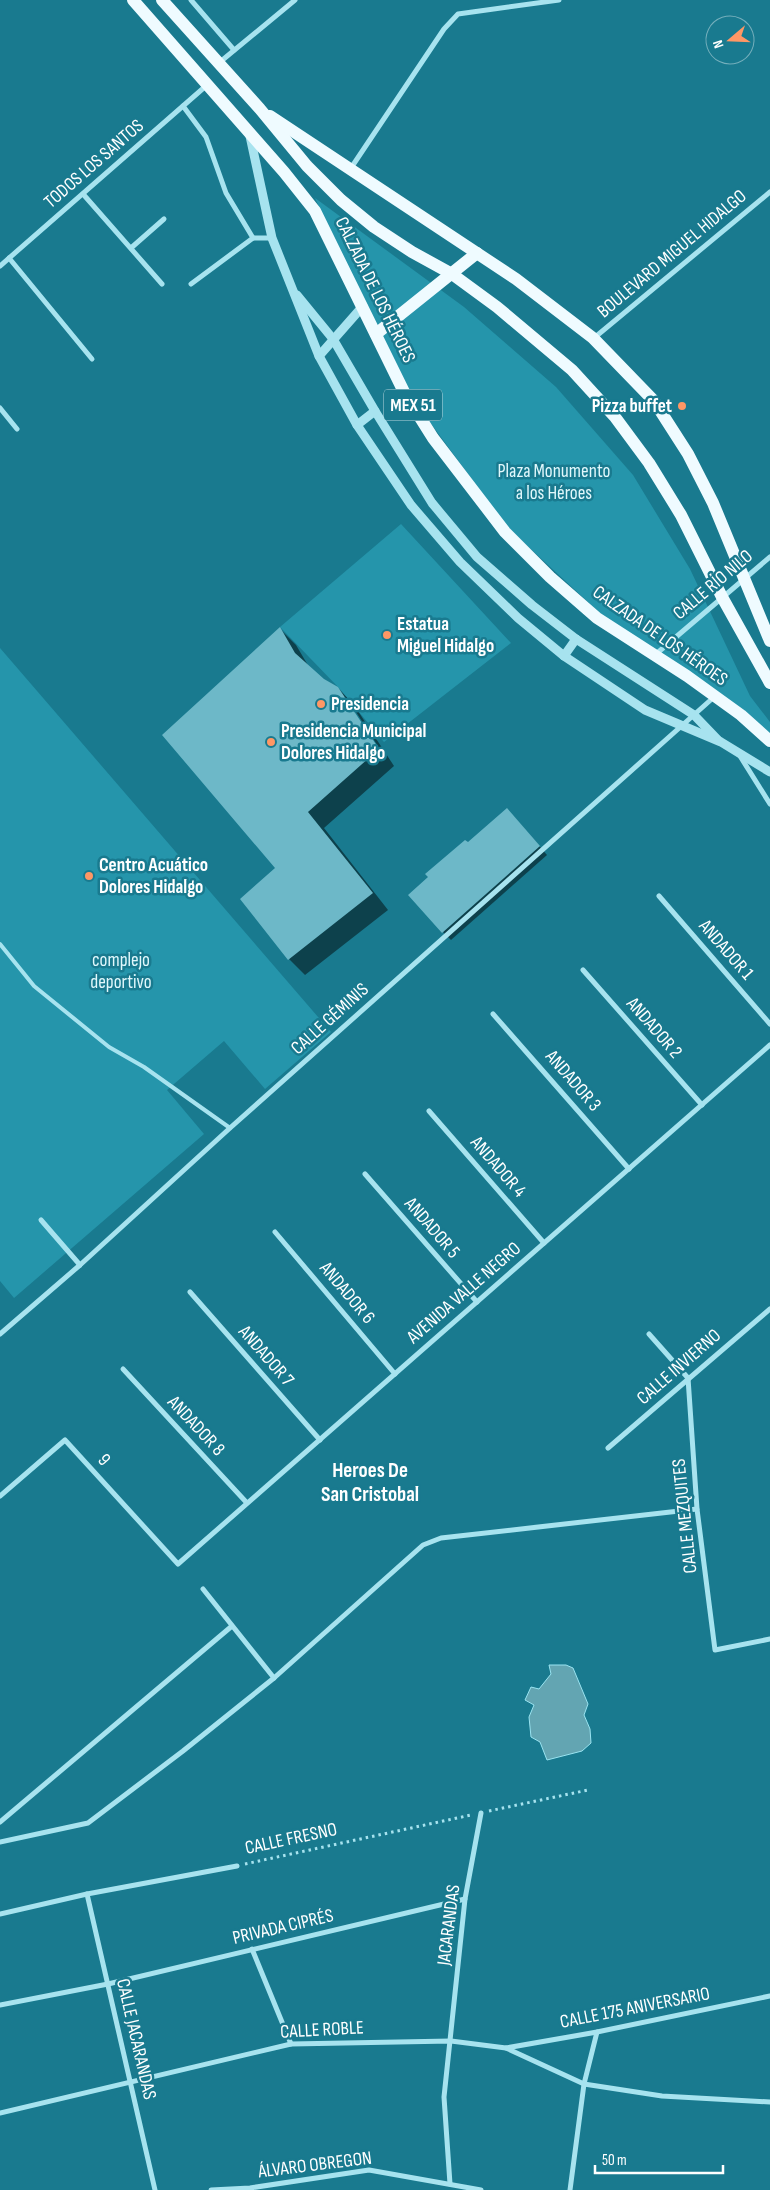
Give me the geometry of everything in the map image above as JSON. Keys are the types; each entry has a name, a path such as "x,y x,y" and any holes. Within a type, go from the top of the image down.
{"main road":[{"name":"CALZADA DE LOS HÉROES","path":"134,0 250,136 284,172 315,211 404,392 433,438 505,532 550,577 597,618 715,696 770,742"},
{"name":"CALZADA DE LOS HÉROES","path":"162,0 217,64 260,109 307,166 340,200 374,227 412,252 452,274 497,307 572,370 615,417 649,463 682,515 722,597 770,683"},
{"path":"208,85 220,80 230,83 249,98"},
{"path":"260,109 516,279 594,338 654,401 688,454 745,578 770,641"},
{"path":"376,334 477,253"}],"street":[{"path":"191,0 234,50"},
{"path":"217,64 295,0"},
{"path":"350,168 444,29 458,14 558,0"},
{"name":"TODOS LOS SANTOS","path":"0,266 208,85"},
{"path":"183,106 206,137 226,193 253,238"},
{"path":"250,136 272,238 290,288 320,356 357,425 411,505 460,562 518,618 564,656 645,710 720,742 770,772"},
{"name":"BOULEVARD MIGUEL HIDALGO","path":"594,338 770,192"},
{"path":"83,194 162,284"},
{"path":"131,248 164,219"},
{"path":"191,284 253,238 272,238"},
{"path":"9,258 92,359"},
{"path":"290,288 333,339 375,412 432,503 477,557 532,605 576,639 694,715 720,742"},
{"path":"320,356 363,306"},
{"path":"0,408 17,429"},
{"path":"357,425 375,412"},
{"name":"CALLE RÍO NILO","path":"653,656 770,557"},
{"path":"564,656 576,639"},
{"name":"CALLE GÉMINIS","path":"0,1334 80,1265 230,1128 715,696"},
{"path":"738,752 770,804"},
{"name":"ANDADOR 1","path":"660,896 770,1024"},
{"name":"ANDADOR 2","path":"584,970 702,1105"},
{"name":"ANDADOR 3","path":"493,1014 629,1169"},
{"name":"AVENIDA VALLE NEGRO","path":"178,1564 702,1105 769,1049"},
{"name":"ANDADOR 4","path":"429,1110 544,1243"},
{"name":"ANDADOR 5","path":"365,1174 477,1302"},
{"path":"41,1220 80,1265"},
{"name":"ANDADOR 6","path":"275,1232 395,1374"},
{"name":"ANDADOR 7","path":"190,1292 320,1440"},
{"name":"CALLE INVIERNO","path":"608,1448 770,1309"},
{"path":"649,1334 688,1378"},
{"name":"ANDADOR 8","path":"123,1369 247,1503"},
{"name":"CALLE MEZQUITES","path":"688,1378 698,1509 716,1650 770,1639"},
{"name":"9","path":"0,1496 65,1440 178,1564"},
{"path":"0,1842 88,1822 183,1751 274,1678 423,1545 442,1538 698,1509"},
{"path":"203,1589 274,1678"},
{"path":"0,1822 232,1626"},
{"name":"JACARANDAS","path":"450,2184 444,2097 465,1899 481,1813"},
{"name":"CALLE FRESNO","path":"0,1914 88,1894 237,1866"},
{"name":"CALLE JACARANDAS","path":"88,1894 155,2190"},
{"name":"PRIVADA CIPRÉS","path":"0,2005 108,1984 465,1899"},
{"path":"252,1950 291,2044"},
{"name":"CALLE 175 ANIVERSARIO","path":"506,2048 596,2032 770,1996"},
{"path":"570,2190 584,2084 596,2032"},
{"name":"CALLE ROBLE","path":"0,2112 291,2044 451,2041 506,2048 584,2084 662,2096 770,2102"},
{"name":"ÁLVARO OBREGON","path":"211,2190 252,2189 369,2170 481,2190"}],"lane":[{"path":"0,944 34,986 109,1048 144,1067 230,1128"}],"path":[{"name":"CALLE FRESNO","path":"237,1866 588,1790"}],"green space":[{"name":"Plaza Monumento a los Héroes","path":"315,198 464,307 556,387 633,475 690,569 750,696 770,722 770,738 602,615 507,527 407,391 358,292"},
{"path":"401,524 511,643 384,742 338,687 280,627"},
{"name":"complejo deportivo","path":"0,648 331,1032 265,1089 224,1041 167,1090 204,1134 14,1298 0,1281"}],"shaded area":[{"path":"549,1665 566,1665 573,1668 588,1704 584,1715 590,1729 591,1743 582,1751 547,1760 540,1742 531,1737 529,1717 534,1705 525,1700 531,1687 539,1689 551,1674"}],"building":[{"name":"Presidencia Municipal Dolores Hidalgo","path":"280,627 295,653 324,679 338,687 379,749 308,812 373,893 288,960 240,899 275,868 162,735"},
{"path":"507,808 540,846 442,933 408,895 428,877 425,874 465,840 468,842"}],"place":[{"name":"Pizza buffet","path":"682,406"},
{"name":"Estatua Miguel Hidalgo","path":"387,635"},
{"name":"Presidencia","path":"321,704"},
{"name":"Presidencia Municipal Dolores Hidalgo","path":"271,742"},
{"name":"Centro Acuático Dolores Hidalgo","path":"89,876"}],"district":[{"name":"Heroes De San Cristobal","path":"370,1482"}]}
